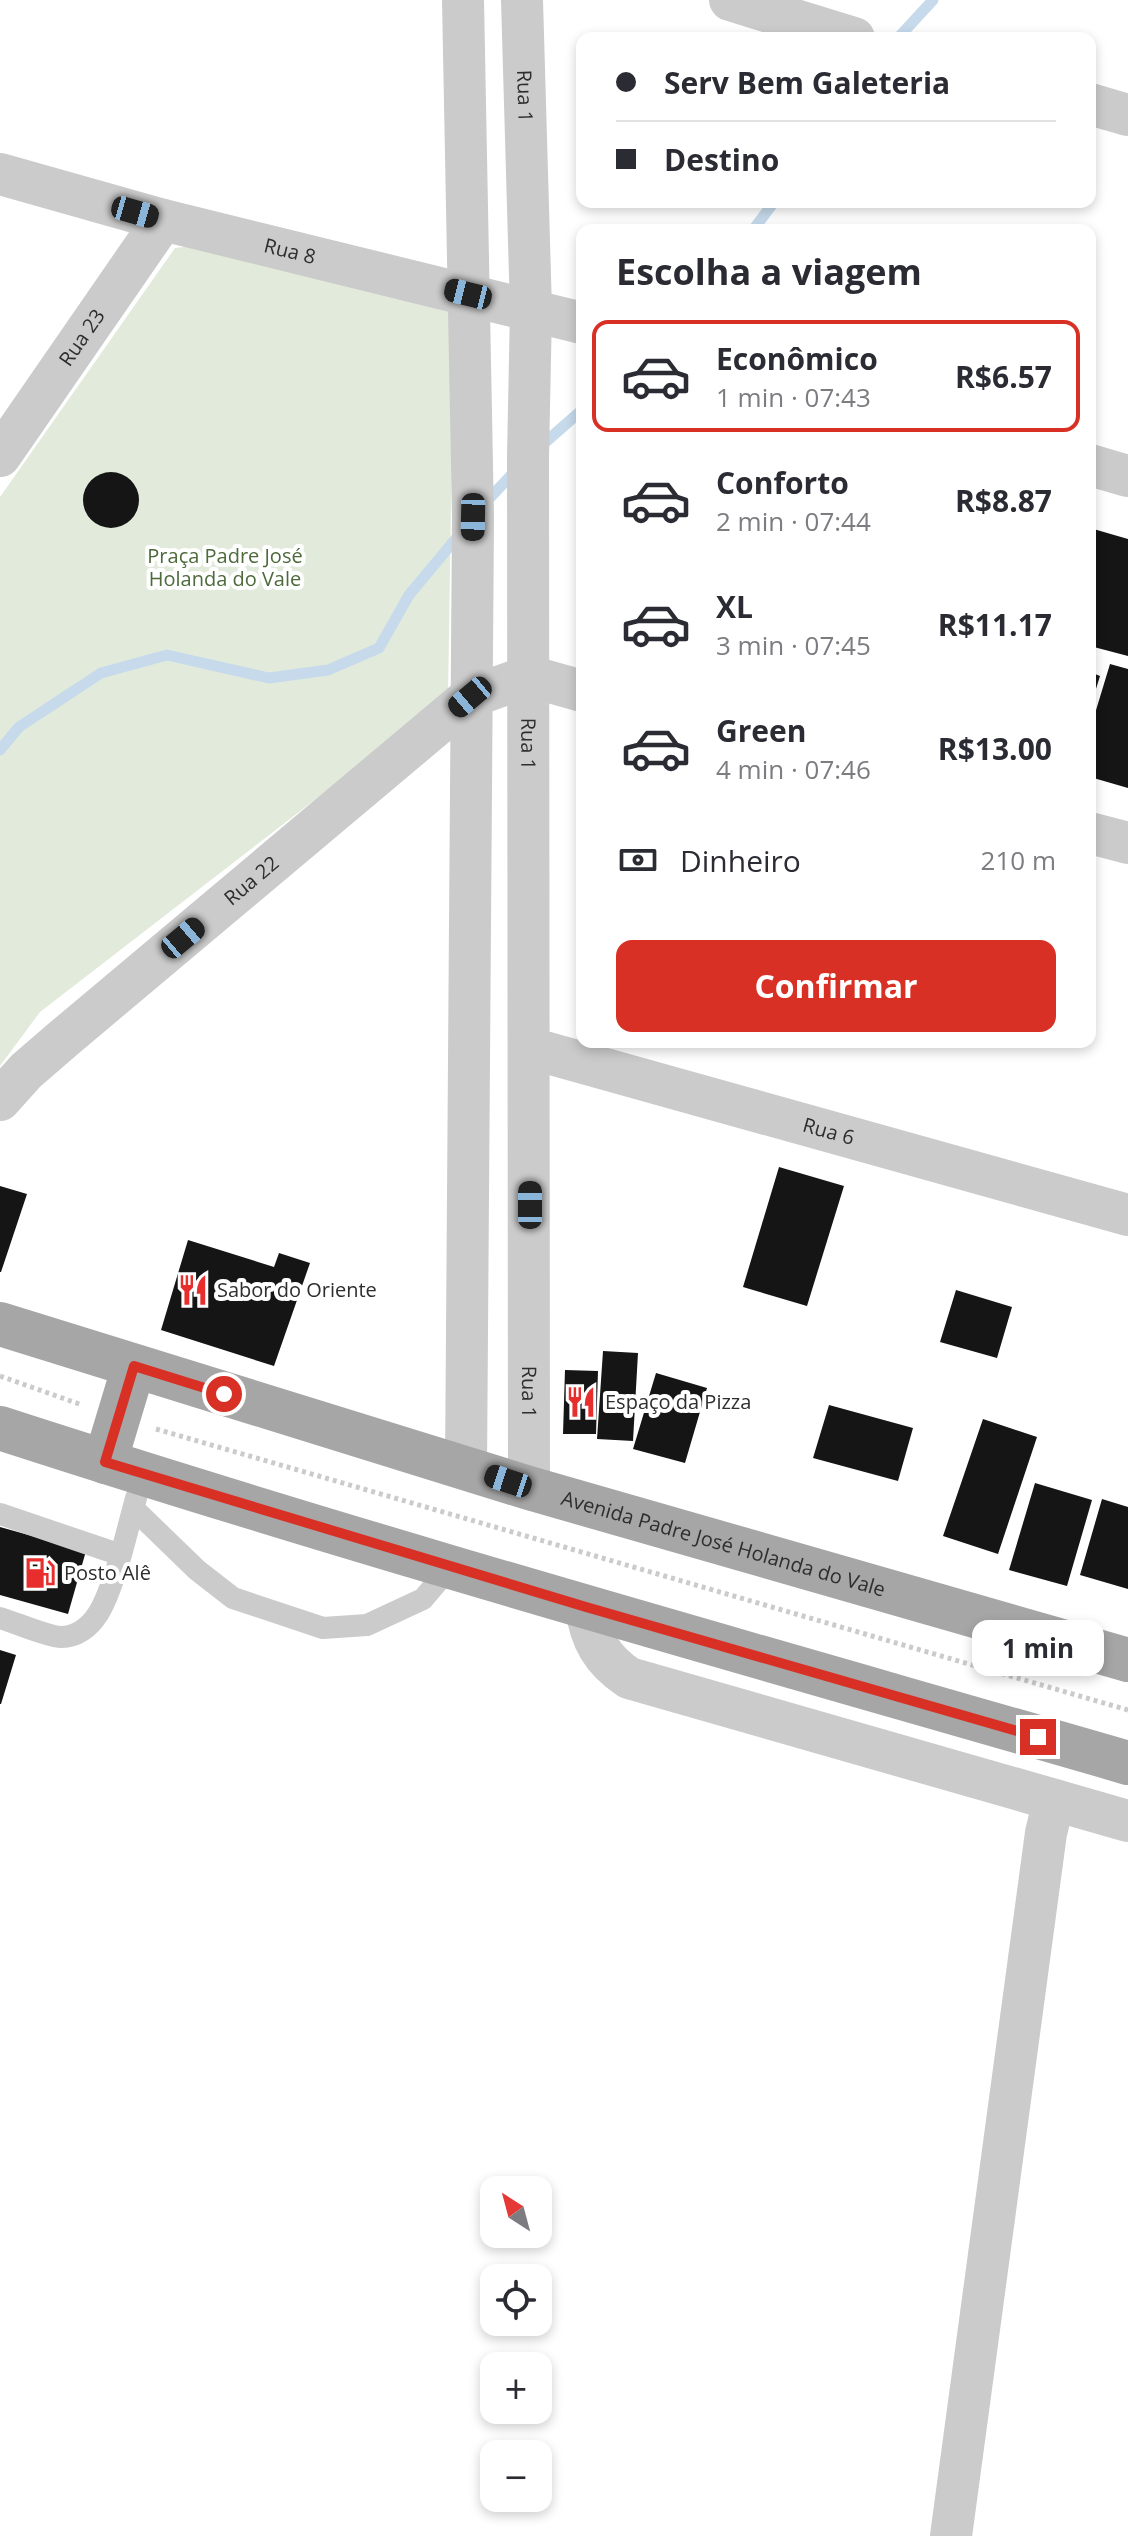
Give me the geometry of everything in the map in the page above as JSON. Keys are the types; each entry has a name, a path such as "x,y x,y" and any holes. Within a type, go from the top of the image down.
{"main road":[{"name":"Avenida Padre José Holanda do Vale","path":"0,1324 529,1488 1128,1660"},
{"path":"126,1481 118,1418 134,1366"},
{"path":"0,1428 126,1481 451,1566 1128,1763"}],"street":[{"path":"463,0 473,517 466,1468"},
{"name":"Rua 1","path":"522,0 531,310 528,456 529,1488"},
{"path":"730,0 834,32"},
{"path":"1096,106 1128,115"},
{"name":"Rua 8","path":"0,174 163,220 576,321"},
{"name":"Rua 23","path":"0,456 163,220"},
{"path":"1096,467 1128,476"},
{"path":"470,697 529,676 576,689"},
{"name":"Rua 22","path":"0,1100 26,1071 63,1039 470,697"},
{"path":"1096,835 1128,843"},
{"name":"Rua 6","path":"530,1048 1128,1215"},
{"path":"586,1607 588,1625 603,1656 629,1678 1128,1821"},
{"path":"951,2536 1044,1849 1054,1800"}],"lane":[{"path":"0,1618 60,1637 81,1631 101,1611 121,1555 126,1481"},
{"path":"126,1481 197,1570 233,1598 323,1628 367,1625 423,1599 451,1566"},
{"path":"0,1514 121,1555"}],"path":[{"path":"0,1376 118,1418 1128,1710"}],"green space":[{"name":"Praça Padre José Holanda do Vale","path":"203,245 454,313 448,697 40,1012 0,1066 0,497 175,248"}],"building":[{"path":"111,472 130,481 139,500 130,519 111,528 92,519 83,500 92,481"},
{"path":"1096,530 1128,539 1128,656 1096,648"},
{"path":"1110,664 1128,669 1128,788 1096,779 1096,710"},
{"path":"779,1167 844,1186 807,1306 743,1287"},
{"path":"0,1186 27,1194 1,1272 0,1272"},
{"path":"188,1240 274,1267 279,1253 310,1263 274,1366 161,1330"},
{"path":"956,1290 1012,1307 997,1358 940,1342"},
{"path":"603,1351 638,1353 633,1441 597,1439"},
{"name":"Espaço da Pizza","path":"565,1370 598,1371 596,1434 563,1434"},
{"path":"656,1373 707,1388 685,1463 633,1449"},
{"path":"829,1405 913,1428 898,1481 813,1458"},
{"path":"983,1419 1037,1437 998,1554 943,1536"},
{"path":"1035,1483 1092,1500 1067,1586 1009,1570"},
{"path":"1102,1499 1128,1507 1128,1589 1080,1575"},
{"name":"Posto Alê","path":"0,1527 86,1551 68,1614 0,1595"},
{"path":"0,1650 16,1655 1,1704 0,1704"}],"waterway":[{"path":"904,32 933,0"},
{"path":"758,224 770,208"},
{"path":"541,446 576,415"},
{"path":"485,503 517,469"},
{"path":"0,750 19,727 101,673 167,655 269,678 328,670 379,648 409,595 459,535"}],"place":[{"name":"Sabor do Oriente","path":"193,1290"},
{"name":"Espaço da Pizza","path":"581,1402"},
{"name":"Posto Alê","path":"40,1573"}],"route":[{"path":"224,1394 134,1366 105,1462 586,1607 1038,1737"}]}
